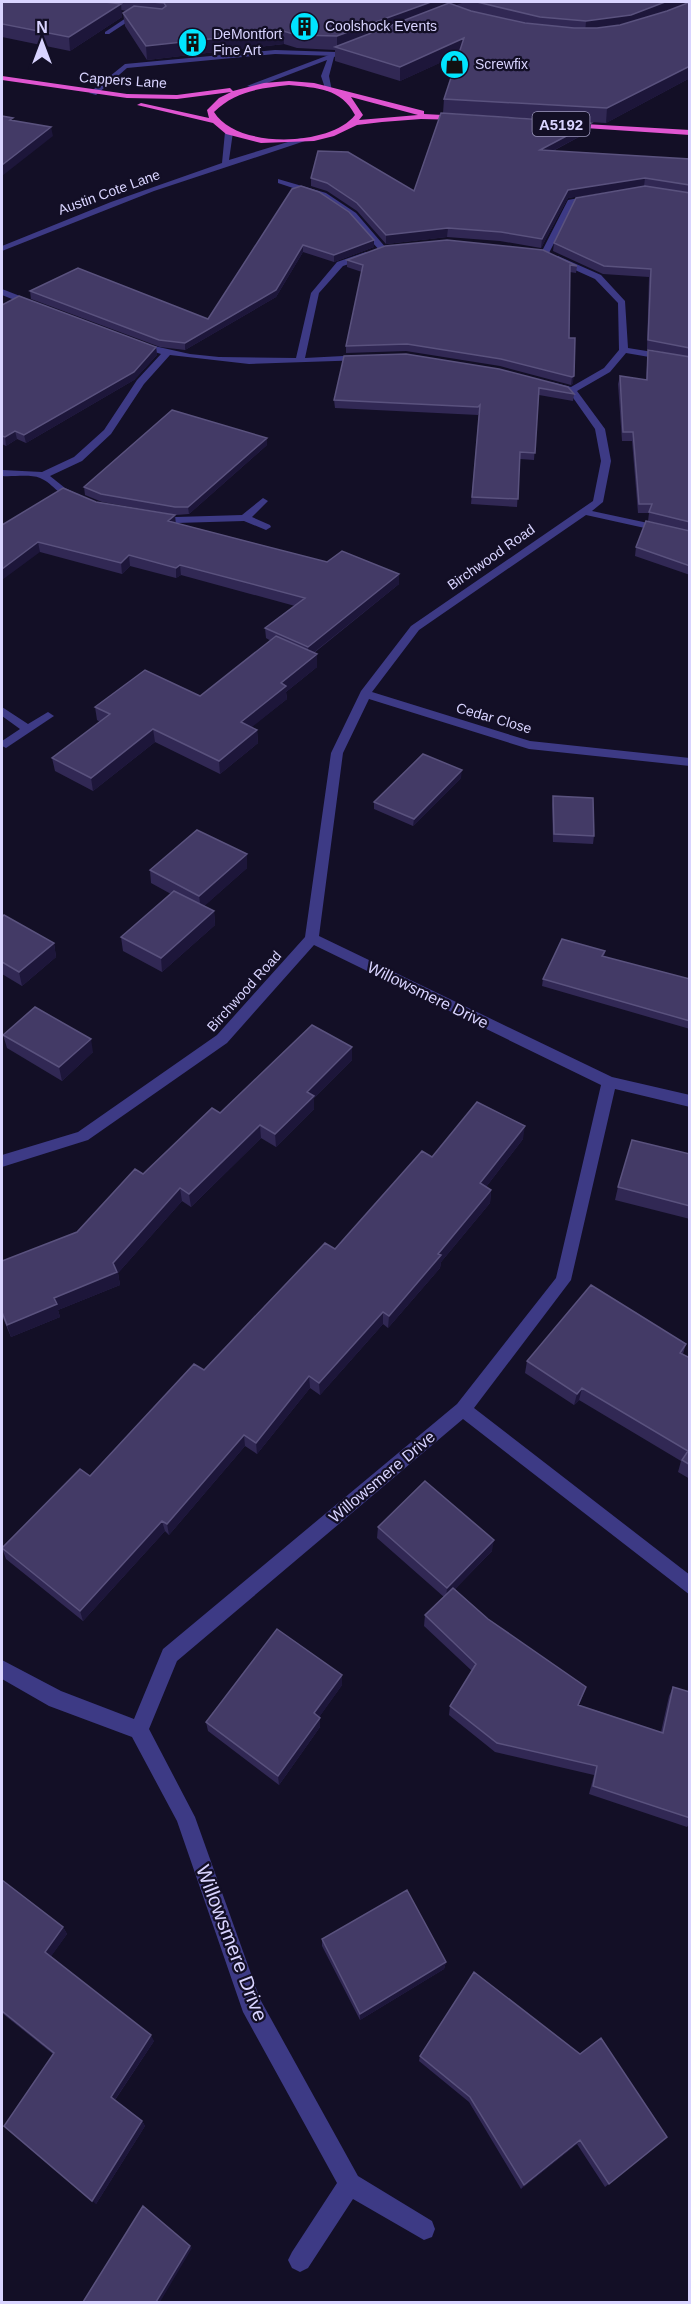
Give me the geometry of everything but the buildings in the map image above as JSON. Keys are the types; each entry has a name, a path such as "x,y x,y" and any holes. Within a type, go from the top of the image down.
{"highway":[{"name":"Cappers Lane","path":"2,78 93,93 177,97 291,83 332,90"},
{"name":"Cappers Lane","path":"2,78 86,97 157,107 213,121"},
{"path":"248,87 226,94 215,103 210,112 213,121 229,132 264,140 304,140 330,135 352,123 359,115 357,106 349,97 332,90"},
{"path":"332,90 434,116"},
{"path":"352,123 434,116 468,118"},
{"name":"A5192","path":"561,124 690,133"}],"street":[{"path":"124,13 153,18"},
{"path":"107,33 134,15"},
{"path":"248,87 356,47"},
{"path":"93,93 125,66 275,52 334,55"},
{"path":"332,90 325,76 334,55"},
{"path":"225,162 229,132"},
{"name":"Austin Cote Lane","path":"2,249 66,222 225,162 304,140"},
{"path":"281,181 323,195 353,215 383,249"},
{"path":"545,252 572,202 600,196"},
{"path":"300,360 315,293 340,264 383,249 394,248"},
{"path":"533,251 545,252 598,277 622,303 624,350 607,370 572,390 541,382"},
{"path":"2,292 46,309"},
{"path":"123,338 167,353 204,358 300,360 371,357"},
{"path":"624,350 690,361"},
{"path":"2,473 43,475 78,459 108,432 140,382 167,353"},
{"name":"Birchwood Road","path":"2,1161 83,1136 222,1039 312,938 337,753 365,694 415,628 598,502 606,461 600,429 572,390"},
{"path":"43,475 61,490 88,503"},
{"path":"245,518 263,501"},
{"path":"585,512 690,535"},
{"path":"142,515 176,520 245,518 266,527"},
{"name":"Cedar Close","path":"365,694 529,745 690,762"},
{"path":"2,711 28,729"},
{"path":"6,744 48,716"},
{"name":"Willowsmere Drive","path":"312,938 609,1083 690,1101"},
{"name":"Willowsmere Drive","path":"424,2229 350,2184 251,2004 184,1817 139,1730 170,1655 463,1409 563,1280 609,1083"},
{"path":"463,1409 690,1587"},
{"path":"2,1669 56,1699 139,1730"},
{"path":"300,2260 350,2184"}],"place":[{"name":"Coolshock Events","path":"304,26"},
{"name":"DeMontfort Fine Art","path":"192,42"},
{"name":"Screwfix","path":"454,64"}]}
